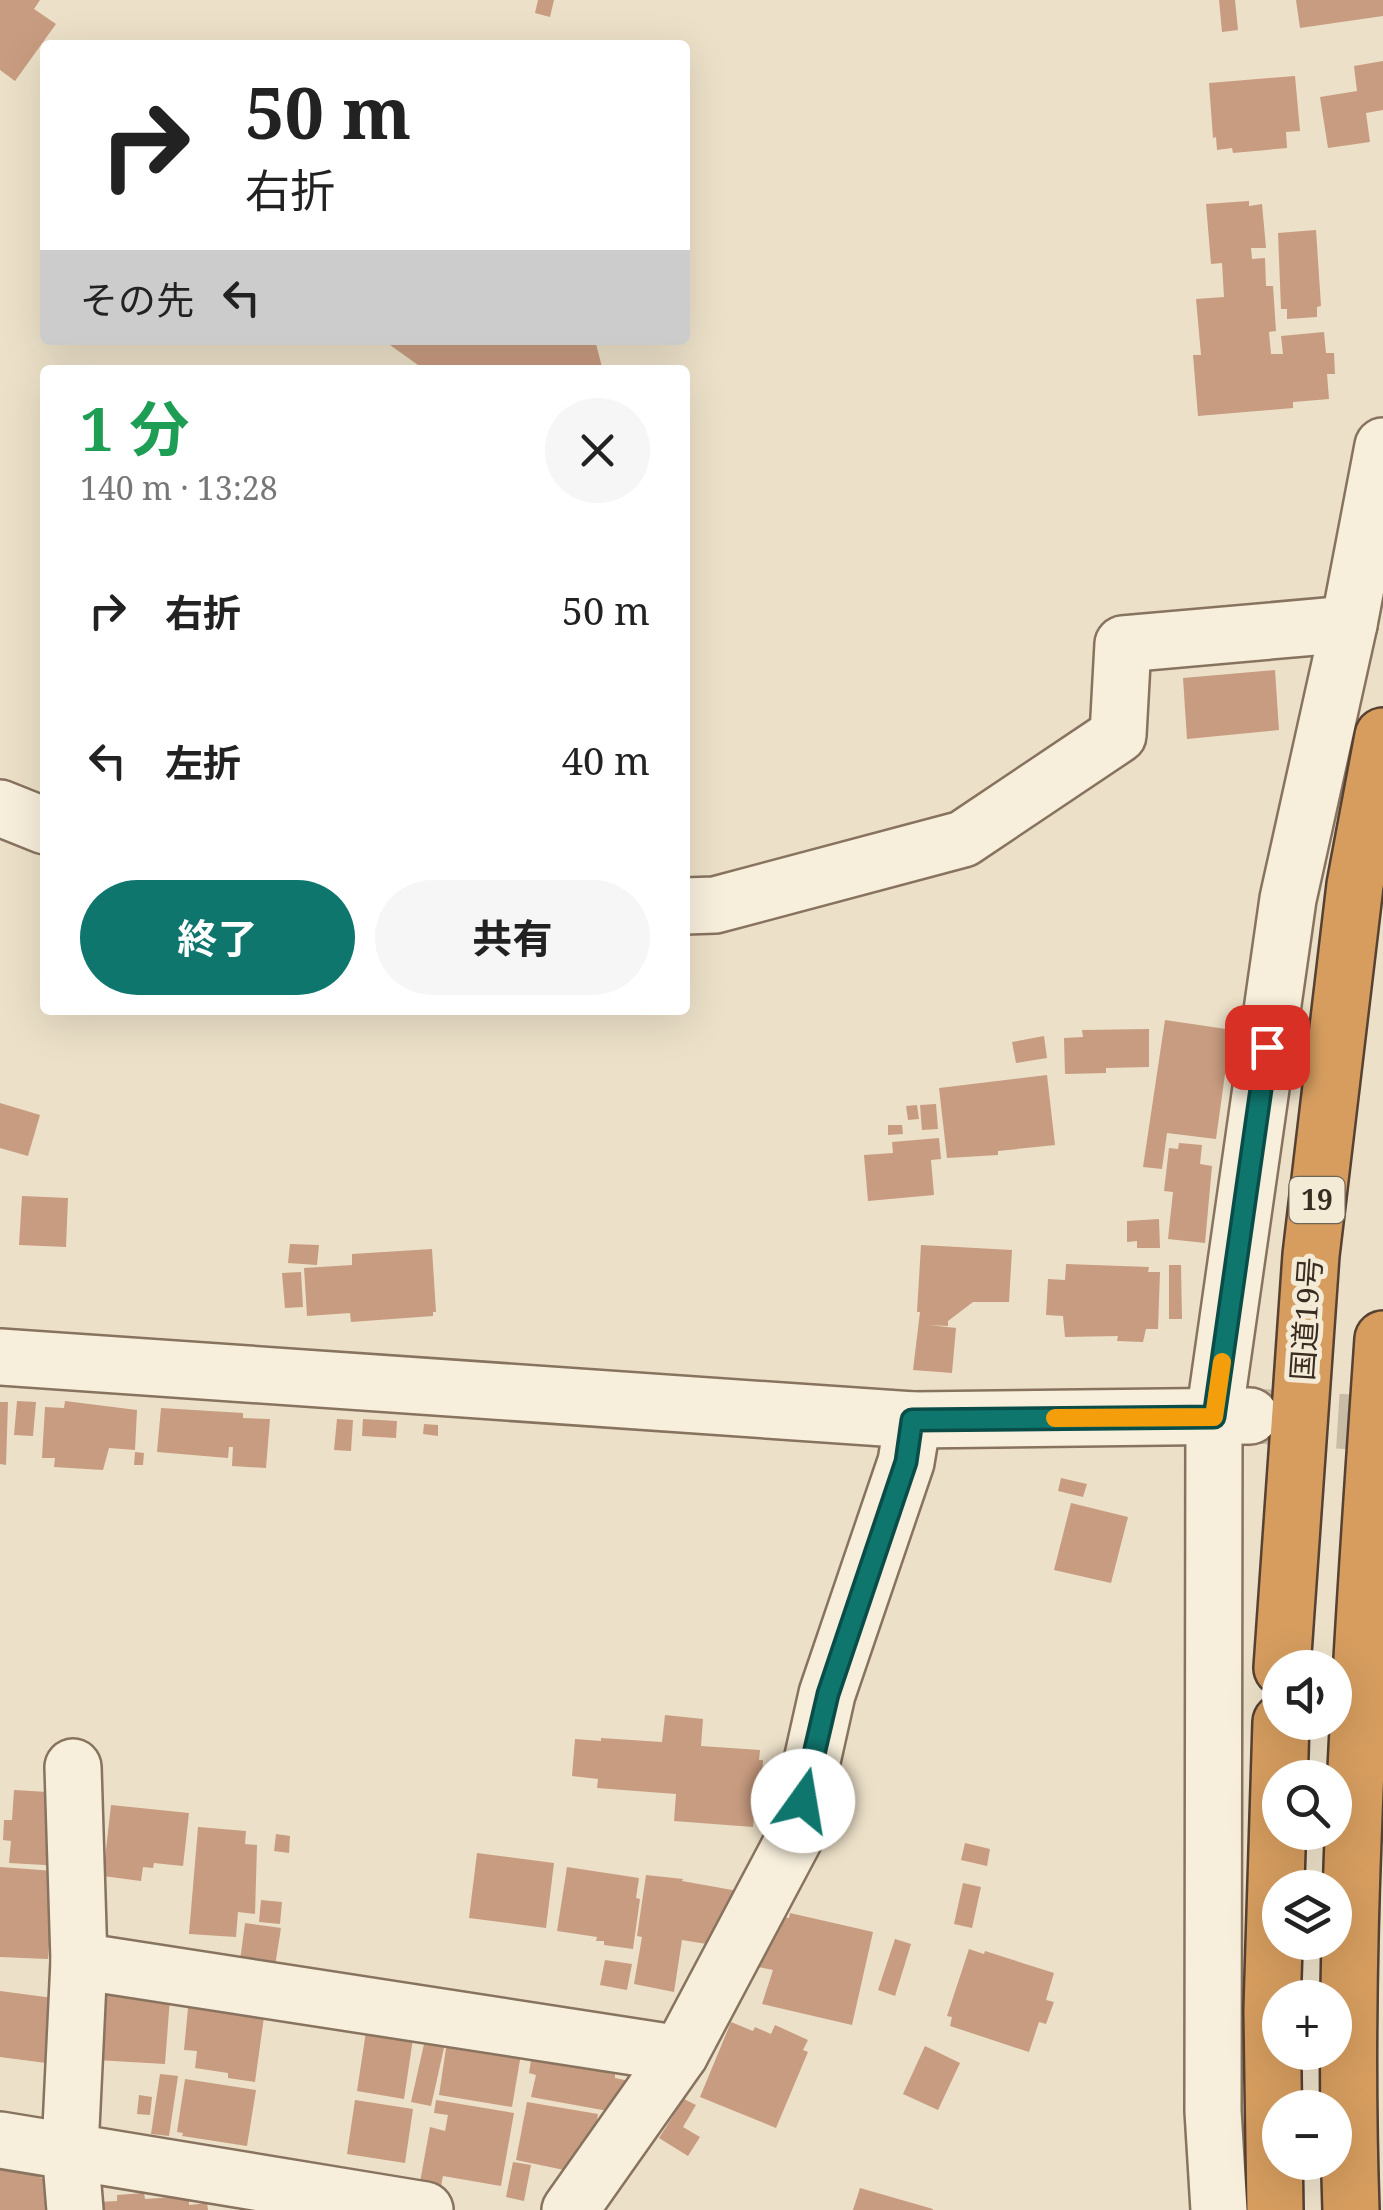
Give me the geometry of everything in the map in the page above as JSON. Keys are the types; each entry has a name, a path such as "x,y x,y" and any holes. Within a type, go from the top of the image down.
{"highway":[{"name":"国道19号","path":"1283,1650 1311,1254 1355,885 1383,736"},
{"path":"1354,2210 1346,2068 1356,1734 1383,1339"},
{"path":"1275,2210 1272,2010 1280,1740"},
{"path":"1354,2210 1383,2180"}],"street":[{"path":"1219,2210 1213,2111 1233,1416 1288,899 1349,624 1383,446"},
{"path":"690,906 715,905 962,839 1118,735 1123,644 1349,624"},
{"path":"0,808 40,824"},
{"path":"0,1357 912,1420 1233,1416"},
{"path":"570,2210 680,2054 795,1837 828,1694 906,1462 912,1420"},
{"path":"73,1767 79,1961 70,2150 75,2210"},
{"path":"79,1961 680,2054"},
{"path":"0,2140 335,2202 425,2210"}],"building":[{"path":"0,0 40,0 34,9 56,24 44,40 40,40 40,46 15,81 0,70"},
{"path":"538,0 554,0 550,17 535,13"},
{"path":"1219,0 1235,0 1238,30 1222,32"},
{"path":"1296,0 1383,0 1383,16 1300,28"},
{"path":"1383,61 1383,110 1366,113 1370,142 1328,148 1320,97 1357,91 1354,66"},
{"path":"1295,76 1300,131 1286,132 1287,148 1233,153 1232,148 1217,150 1209,83"},
{"path":"1249,201 1249,206 1262,204 1266,248 1251,248 1252,259 1265,258 1266,286 1273,286 1276,331 1269,332 1271,354 1283,354 1281,336 1324,332 1326,353 1334,353 1335,374 1327,374 1329,399 1293,402 1293,408 1198,416 1193,355 1201,355 1196,299 1224,297 1222,263 1211,264 1206,204"},
{"path":"1316,230 1321,306 1317,307 1317,317 1287,319 1287,309 1281,309 1278,233"},
{"path":"390,345 596,345 601,365 418,365"},
{"path":"1275,670 1279,730 1187,739 1183,678"},
{"path":"1165,1020 1226,1029 1230,1038 1216,1139 1167,1133 1162,1169 1143,1167"},
{"path":"1149,1029 1149,1067 1065,1074 1064,1038 1083,1037 1082,1030"},
{"path":"1044,1036 1047,1058 1016,1063 1012,1042"},
{"path":"1047,1075 1055,1145 998,1151 998,1155 947,1158 939,1088"},
{"path":"0,1103 40,1115 28,1156 0,1148"},
{"path":"936,1104 938,1129 922,1130 920,1105"},
{"path":"917,1105 919,1119 908,1120 906,1106"},
{"path":"888,1125 902,1125 903,1134 888,1135"},
{"path":"939,1138 941,1159 931,1160 934,1195 868,1201 864,1155 893,1153 892,1142"},
{"path":"1179,1143 1202,1145 1200,1164 1212,1166 1205,1243 1168,1239 1173,1192 1164,1191 1169,1148 1178,1149"},
{"path":"22,1196 68,1198 66,1247 19,1245"},
{"path":"1159,1219 1160,1248 1137,1248 1137,1241 1127,1242 1127,1221"},
{"path":"290,1244 319,1245 317,1265 288,1263"},
{"path":"921,1245 1012,1250 1009,1302 973,1302 948,1321 948,1326 929,1325 956,1328 952,1373 913,1370 920,1312"},
{"path":"432,1249 436,1312 433,1316 351,1322 350,1313 307,1316 304,1268 352,1265 352,1254"},
{"path":"1066,1264 1149,1267 1148,1272 1160,1272 1158,1329 1146,1329 1143,1342 1117,1341 1118,1336 1065,1337 1063,1316 1046,1315 1048,1279 1065,1280"},
{"path":"1169,1265 1181,1265 1182,1319 1169,1319"},
{"path":"301,1272 303,1307 285,1308 282,1273"},
{"path":"17,1401 36,1402 33,1436 14,1435"},
{"path":"65,1401 137,1410 135,1450 109,1448 103,1470 54,1467 55,1458 42,1458 45,1407 64,1408"},
{"path":"0,1402 8,1402 6,1465 0,1464"},
{"path":"161,1408 243,1413 243,1418 270,1419 266,1468 232,1466 233,1447 229,1447 228,1458 157,1452"},
{"path":"337,1419 353,1420 351,1451 334,1450"},
{"path":"363,1419 397,1421 396,1438 362,1436"},
{"path":"424,1424 438,1425 438,1436 423,1434"},
{"path":"135,1452 144,1453 143,1465 134,1465"},
{"path":"1061,1478 1087,1484 1083,1497 1058,1491"},
{"path":"1071,1503 1128,1517 1111,1583 1054,1570"},
{"path":"665,1715 703,1719 701,1746 760,1750 761,1796 756,1796 753,1827 674,1821 676,1794 597,1788 598,1779 572,1776 575,1739 662,1742"},
{"path":"14,1790 65,1793 62,1866 9,1863 11,1841 3,1840 4,1820 12,1820"},
{"path":"111,1805 189,1813 183,1866 154,1863 153,1868 143,1867 141,1881 103,1876"},
{"path":"198,1827 246,1831 245,1844 257,1845 255,1914 238,1912 236,1937 189,1934"},
{"path":"276,1834 290,1836 289,1853 274,1851"},
{"path":"965,1843 990,1849 987,1866 961,1860"},
{"path":"477,1853 554,1863 546,1928 469,1918"},
{"path":"0,1867 54,1871 48,1959 0,1957"},
{"path":"567,1867 639,1878 633,1949 604,1945 604,1941 596,1941 597,1937 557,1931"},
{"path":"646,1875 738,1891 735,1909 725,1908 719,1946 682,1940 674,1992 634,1984"},
{"path":"963,1883 981,1887 972,1928 954,1924"},
{"path":"261,1900 282,1902 280,1924 259,1922"},
{"path":"790,1913 873,1932 852,2025 762,2004 773,1970 758,1967 781,1917 789,1918"},
{"path":"245,1923 281,1928 275,1966 240,1961"},
{"path":"895,1939 911,1944 895,1996 878,1990"},
{"path":"969,1949 1054,1973 1046,2000 1054,2002 1046,2024 1039,2022 1029,2052 950,2026 952,2017 947,2016"},
{"path":"605,1960 632,1964 627,1990 600,1985"},
{"path":"0,1991 53,1998 46,2063 0,2057"},
{"path":"101,1994 170,1998 165,2064 96,2060"},
{"path":"189,1998 209,2001 207,2009 264,2017 255,2082 195,2068 197,2051 184,2050"},
{"path":"731,2022 771,2034 775,2025 808,2040 803,2050 808,2052 776,2128 700,2097"},
{"path":"367,2025 414,2032 404,2099 357,2091"},
{"path":"426,2035 446,2039 431,2106 411,2102"},
{"path":"448,2035 522,2048 512,2107 439,2095"},
{"path":"925,2046 960,2063 938,2110 903,2094"},
{"path":"532,2054 610,2069 615,2078 634,2082 608,2111 531,2097 536,2075 529,2073"},
{"path":"160,2074 178,2076 169,2136 151,2134"},
{"path":"185,2079 256,2090 247,2146 177,2132"},
{"path":"139,2095 152,2097 150,2115 137,2114"},
{"path":"684,2099 696,2105 683,2127 700,2137 688,2156 659,2138"},
{"path":"355,2100 413,2109 405,2163 347,2154"},
{"path":"436,2100 514,2113 501,2186 443,2176 441,2186 420,2182 430,2127 445,2131 448,2115 434,2113"},
{"path":"527,2102 598,2114 591,2153 574,2172 516,2160"},
{"path":"0,2161 39,2169 38,2176 46,2181 49,2210 0,2210"},
{"path":"513,2162 531,2165 524,2201 506,2197"},
{"path":"860,2188 933,2209 933,2210 853,2210"},
{"path":"144,2193 145,2199 189,2196 189,2205 207,2203 208,2210 99,2210 98,2202 117,2201 117,2195"}],"tunnel":[{"path":"1255,1416 1383,1424"}],"slow traffic":[{"path":"1055,1418 1214,1417 1222,1362"}],"route":[{"path":"803,1801 828,1694 906,1462 912,1420 1214,1417 1267,1047"}]}
